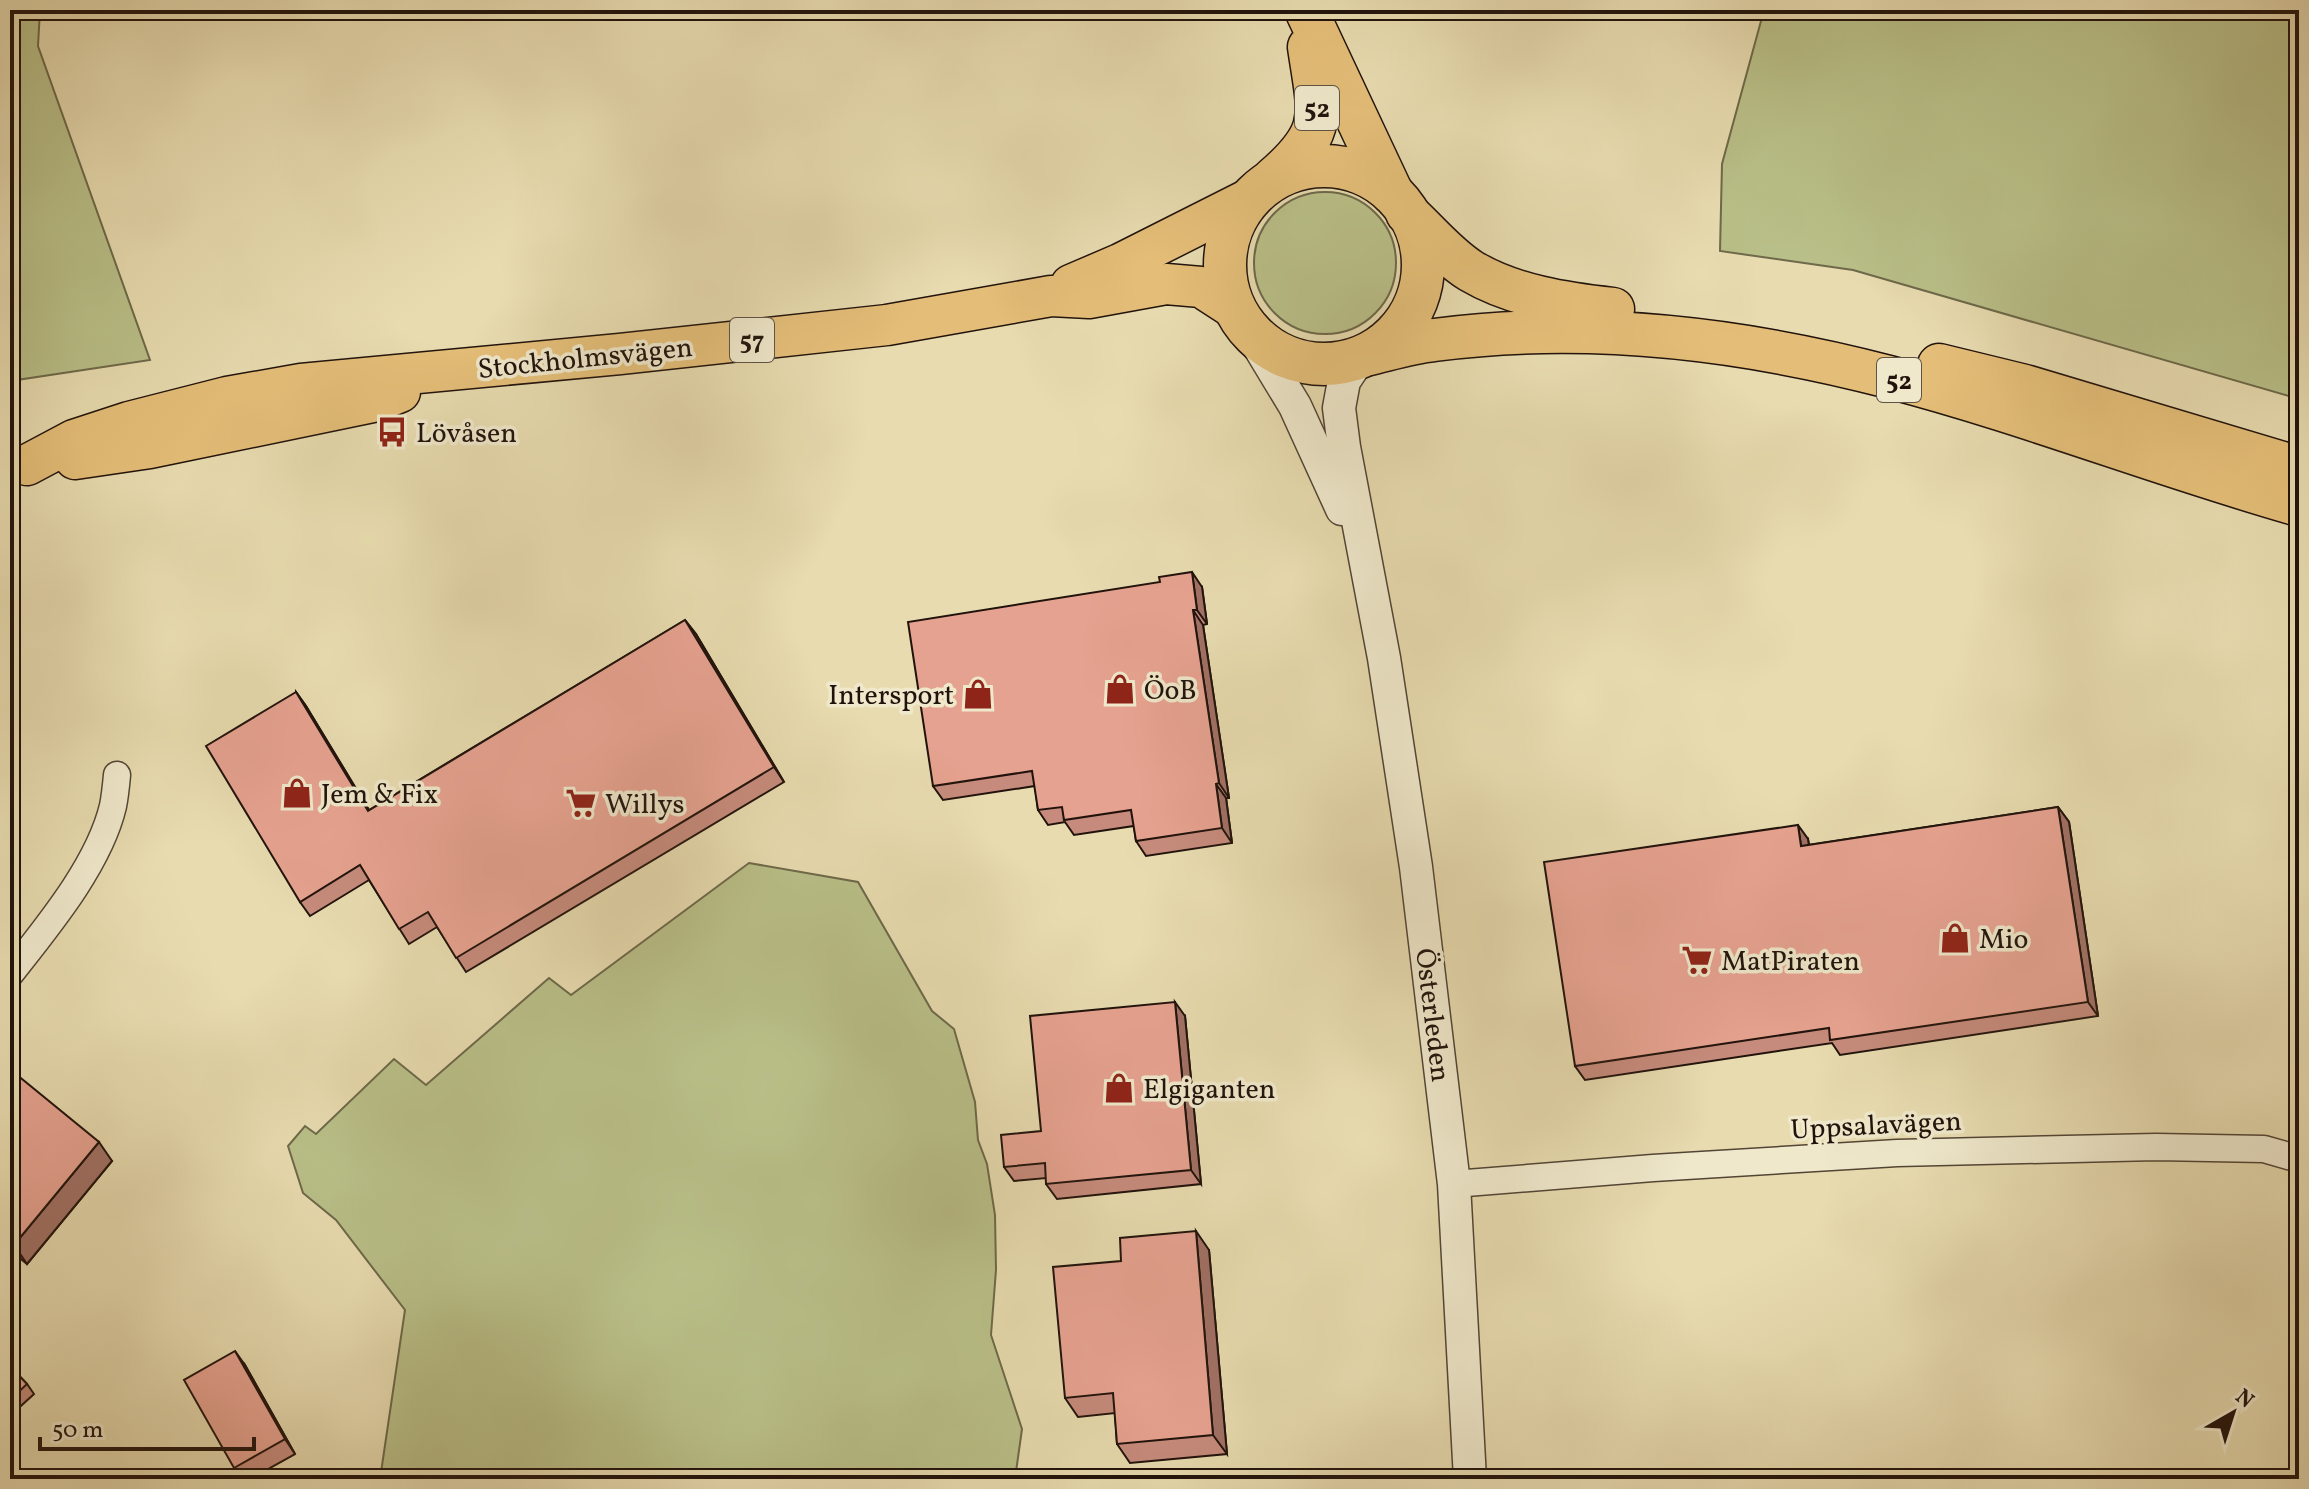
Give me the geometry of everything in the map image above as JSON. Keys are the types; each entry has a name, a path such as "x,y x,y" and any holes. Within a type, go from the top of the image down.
{"highway":[{"name":"52","path":"1305,10 1316,98 1315,126 1299,157 1258,192 1239,214 1226,256 1228,290 1241,317 1259,340 1294,360 1333,364 1430,340 1511,332 1586,331 1683,337 1787,353 1905,382 2299,505"},
{"name":"52","path":"1305,10 1400,203 1419,234 1423,254 1415,305 1396,333 1364,356"},
{"name":"52","path":"1258,192 1283,175 1302,168 1322,166 1360,173 1400,203 1451,256 1472,271 1534,295 1570,304 1771,331 1942,365 2038,390 2299,468"}],"main road":[{"name":"Stockholmsvägen","path":"1051,296 1202,224 1258,192"},
{"name":"Stockholmsvägen","path":"18,468 150,448 378,401 451,371 887,325 1051,296 1089,298 1166,284 1184,284 1201,287 1241,317"}],"street":[{"name":"Österleden","path":"1241,317 1295,406 1363,556"},
{"name":"Österleden","path":"1364,356 1344,381 1339,408 1363,556 1377,614 1416,867 1454,1184 1470,1479"},
{"path":"10,974 88,865 113,807 117,775"},
{"name":"Uppsalavägen","path":"1454,1184 1897,1153 2156,1147 2264,1149 2299,1159"}],"green space":[{"path":"10,10 40,10 38,46 150,360 10,381"},
{"path":"1764,10 2299,10 2299,399 1853,270 1720,251 1722,164"},
{"path":"1325,192 1352,198 1375,213 1390,236 1396,263 1390,290 1375,313 1352,328 1325,334 1298,328 1275,313 1260,290 1254,263 1260,236 1275,213 1298,198"},
{"path":"749,863 858,882 932,1011 954,1029 975,1102 978,1140 987,1164 995,1215 996,1270 991,1335 1022,1429 1015,1479 380,1479 405,1310 336,1220 303,1193 288,1146 305,1126 316,1134 394,1059 426,1085 549,978 571,995"}],"building":[{"name":"ÖoB","path":"1192,572 1197,610 1193,610 1219,783 1216,784 1222,828 1136,841 1131,810 1064,820 1062,807 1038,810 1032,771 933,786 908,622 1160,582 1159,577"},
{"name":"Willys","path":"685,620 774,767 456,958 428,912 399,929 360,865 300,902 206,746 296,692 368,811"},
{"path":"2058,807 2088,1002 1830,1040 1829,1028 1575,1066 1544,862 1798,825 1801,846"},
{"name":"Elgiganten","path":"1175,1002 1191,1170 1046,1184 1045,1163 1004,1167 1001,1135 1041,1131 1030,1016"},
{"path":"11,1070 99,1142 14,1245 10,1242"},
{"path":"1196,1231 1213,1435 1117,1444 1113,1393 1065,1398 1053,1267 1121,1261 1120,1238"},
{"path":"235,1351 285,1439 234,1468 184,1380"},
{"path":"10,1366 27,1384 10,1400"}],"place":[{"name":"Lövåsen","path":"392,432"},
{"name":"ÖoB","path":"1120,689"},
{"name":"Intersport","path":"978,694"},
{"name":"Jem & Fix","path":"297,793"},
{"name":"Willys","path":"581,803"},
{"name":"Mio","path":"1955,938"},
{"name":"MatPiraten","path":"1697,960"},
{"name":"Elgiganten","path":"1119,1088"}]}
